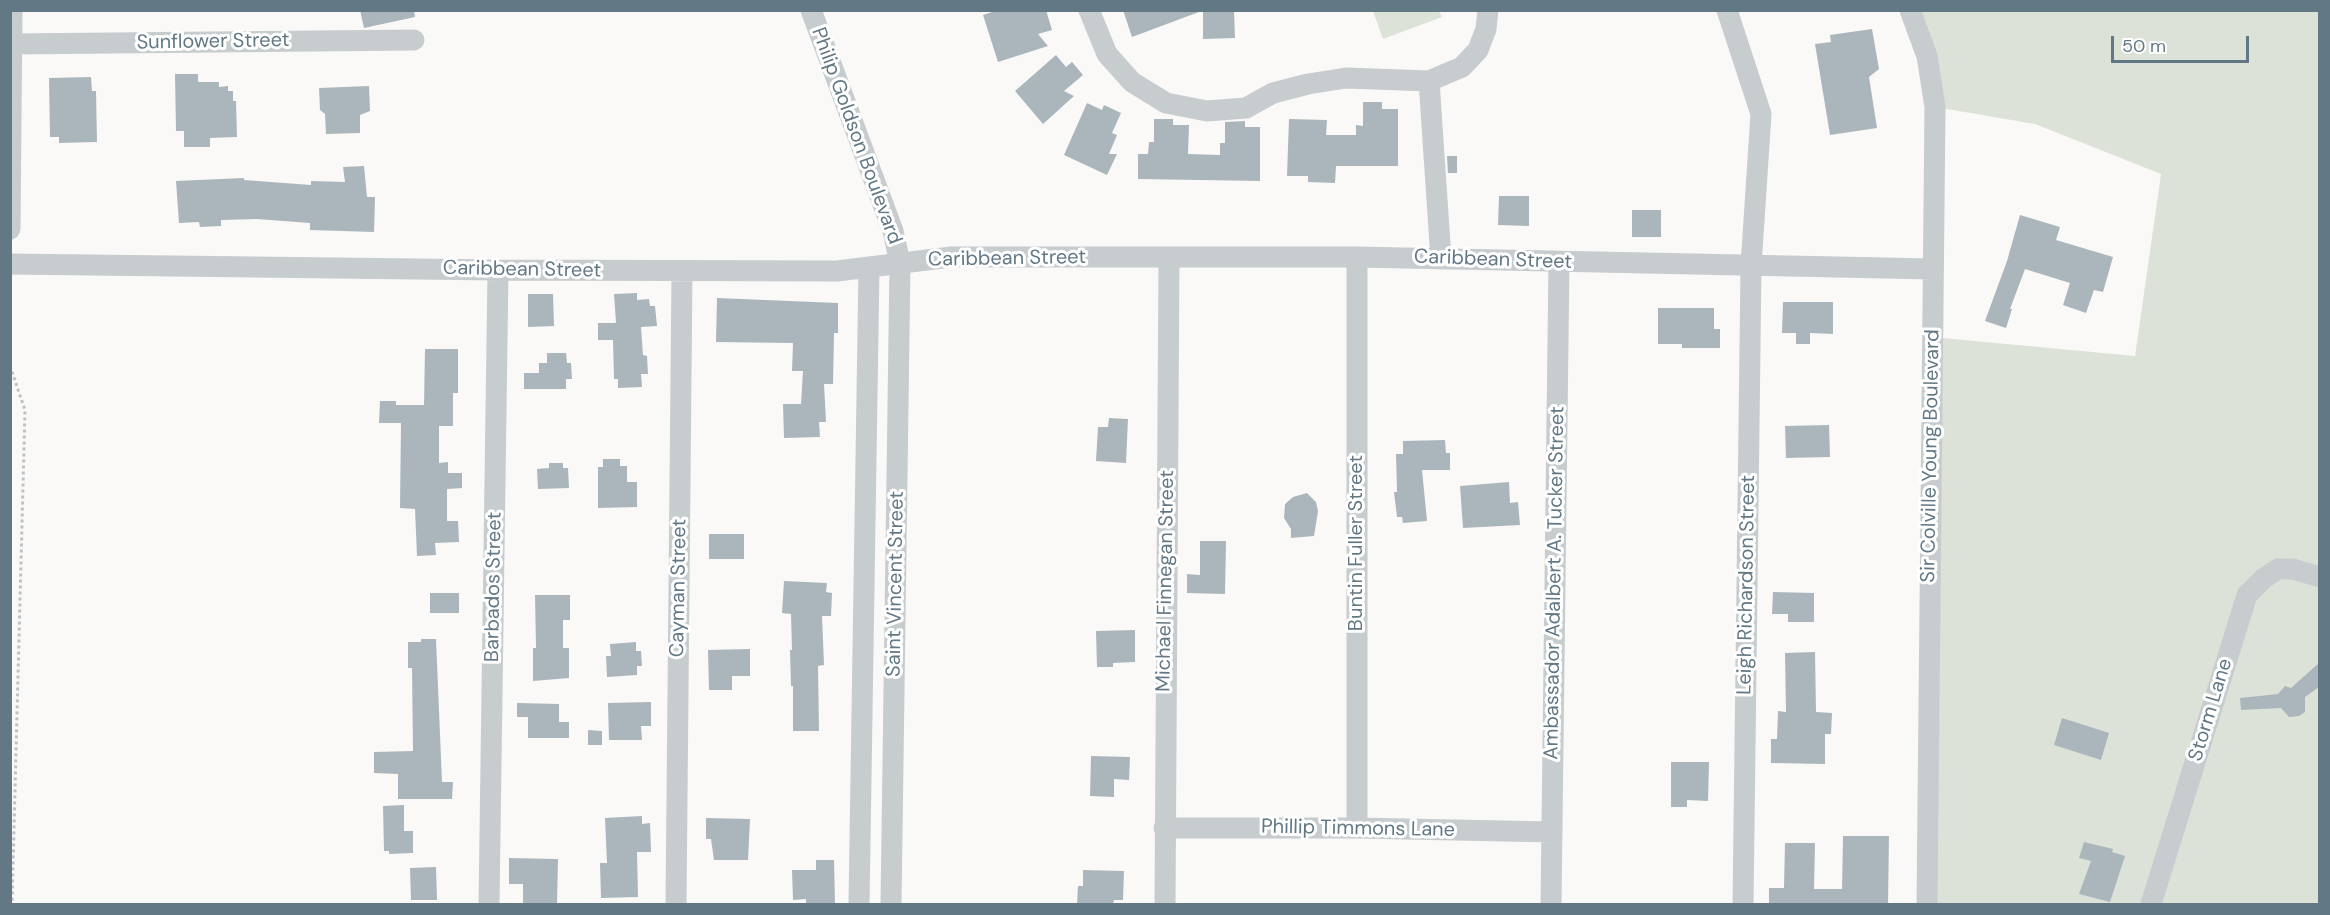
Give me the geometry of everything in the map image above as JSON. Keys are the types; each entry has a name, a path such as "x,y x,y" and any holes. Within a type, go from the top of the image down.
{"street":[{"path":"10,229 12,10"},
{"name":"Philip Goldson Boulevard","path":"811,10 893,231 900,263"},
{"path":"1089,10 1107,54 1132,82 1166,103 1207,111 1246,108 1273,93 1346,78 1429,81 1462,67 1478,50 1486,29 1488,10"},
{"name":"Leigh Richardson Street","path":"1727,10 1761,114 1751,266 1743,904"},
{"name":"Sir Colville Young Boulevard","path":"1910,10 1928,56 1935,107 1936,190 1933,269 1927,904"},
{"name":"Sunflower Street","path":"12,45 414,40"},
{"path":"1429,81 1441,258"},
{"name":"Caribbean Street","path":"10,264 498,270 837,271 951,256 1357,257 1933,269"},
{"name":"Michael Finnegan Street","path":"1165,904 1169,257"},
{"name":"Buntin Fuller Street","path":"1357,257 1357,828"},
{"name":"Ambassador Adalbert A. Tucker Street","path":"1551,904 1559,262"},
{"name":"Saint Vincent Street","path":"891,904 900,263"},
{"name":"Saint Vincent Street","path":"859,904 869,268"},
{"name":"Barbados Street","path":"489,904 498,270"},
{"name":"Cayman Street","path":"676,904 682,271"},
{"name":"Storm Lane","path":"2151,904 2247,595 2264,578 2278,569 2293,569 2319,577"},
{"name":"Phillip Timmons Lane","path":"1164,828 1357,828 1552,832"}],"path":[{"path":"10,366 25,410 12,904"}],"shaded area":[{"path":"1373,11 1439,11 1442,17 1383,39"},
{"path":"1910,11 2319,11 2319,904 1933,904 1932,337 2135,356 2161,174 2035,124 1935,107"}],"building":[{"path":"360,10 414,10 415,17 364,28"},
{"path":"998,10 1046,10 1052,30 1038,34 1048,46 998,62 983,15"},
{"path":"1123,10 1198,10 1199,12 1132,37"},
{"path":"1203,10 1234,10 1235,38 1203,39"},
{"path":"1872,29 1879,69 1869,77 1877,128 1830,135 1815,44 1831,42 1830,35"},
{"path":"1056,55 1066,67 1072,62 1083,75 1064,91 1074,96 1043,124 1015,91"},
{"path":"175,74 198,74 198,82 219,82 219,87 228,86 228,91 233,91 233,101 236,101 237,137 210,138 210,147 184,147 184,131 176,131"},
{"path":"91,77 92,91 96,91 97,142 59,143 59,137 50,137 49,78"},
{"path":"369,86 370,111 360,115 360,133 326,134 325,114 320,110 319,88"},
{"path":"1363,102 1382,102 1382,109 1398,109 1398,166 1336,166 1335,183 1308,182 1308,176 1287,176 1289,119 1327,120 1326,135 1356,135 1356,125 1363,126"},
{"path":"1087,103 1102,110 1104,105 1121,113 1112,133 1117,135 1109,154 1117,154 1107,175 1064,155"},
{"path":"1154,119 1173,119 1173,125 1189,125 1188,154 1220,155 1220,143 1225,143 1225,122 1245,121 1245,127 1260,127 1260,181 1138,179 1138,154 1148,154 1149,142 1154,142"},
{"path":"1447,156 1457,156 1457,173 1448,173"},
{"path":"364,166 367,197 375,197 374,232 310,230 310,223 257,219 221,220 221,226 200,227 199,222 179,223 176,181 244,178 244,180 311,185 311,181 345,182 343,167"},
{"path":"1499,196 1529,196 1529,226 1498,225"},
{"path":"1632,210 1661,210 1661,237 1632,237"},
{"path":"2020,215 2060,227 2056,240 2113,257 2103,292 2094,290 2086,313 2063,305 2070,283 2025,269 2010,309 2012,309 2006,328 1985,321 2007,261"},
{"path":"637,293 637,300 649,299 650,306 655,306 657,326 641,327 643,355 647,356 648,374 641,374 642,387 618,388 618,379 614,379 613,340 598,340 598,323 616,323 614,294"},
{"path":"528,294 553,294 554,326 528,327"},
{"path":"717,298 838,303 838,333 834,333 833,384 824,384 826,422 819,422 820,437 784,438 783,404 801,404 803,371 792,371 793,343 716,342"},
{"path":"1783,302 1833,302 1833,334 1810,333 1810,344 1796,344 1796,333 1782,333"},
{"path":"1658,308 1714,308 1714,329 1720,329 1720,348 1682,348 1682,344 1658,344"},
{"path":"425,349 458,349 458,393 453,393 453,426 439,426 439,463 448,462 448,473 462,473 462,488 447,489 447,521 458,521 459,542 435,543 436,555 417,556 415,509 400,508 401,423 379,423 380,401 396,401 396,405 424,405"},
{"path":"547,353 566,353 567,363 571,363 572,379 566,379 566,389 524,389 524,373 539,373 539,363 547,363"},
{"path":"1109,418 1128,419 1126,463 1096,461 1098,427 1108,427"},
{"path":"1829,425 1830,457 1786,458 1785,426"},
{"path":"1445,440 1446,453 1450,453 1450,470 1422,470 1427,521 1403,523 1402,517 1397,517 1394,492 1397,492 1396,454 1403,454 1403,441"},
{"path":"603,459 620,459 620,466 627,466 627,482 637,482 637,507 598,508 598,467 603,467"},
{"path":"549,463 563,463 563,468 568,468 569,488 538,489 537,469 549,468"},
{"path":"1509,482 1510,503 1518,502 1520,525 1463,528 1460,486"},
{"path":"1307,493 1316,502 1318,511 1314,536 1291,538 1291,529 1284,518 1285,504 1293,497"},
{"path":"709,534 744,534 744,559 709,559"},
{"path":"1200,541 1226,541 1225,594 1187,593 1187,574 1200,575"},
{"path":"784,581 827,583 826,592 832,593 831,616 822,616 824,665 818,666 819,731 793,731 791,614 782,613"},
{"path":"1773,592 1814,593 1814,622 1788,622 1788,614 1772,614"},
{"path":"430,593 459,593 459,613 430,613"},
{"path":"535,595 570,595 570,620 563,620 563,648 569,648 569,678 533,681 533,648 536,648"},
{"path":"1135,630 1135,662 1113,663 1113,667 1097,667 1096,631"},
{"path":"421,639 436,639 442,782 453,782 452,799 398,799 398,774 374,773 374,752 413,751 412,668 408,668 408,642 421,642"},
{"path":"636,642 636,651 641,651 642,666 637,666 637,675 607,677 606,656 611,656 610,644"},
{"path":"750,649 750,676 732,676 732,690 709,690 708,650"},
{"path":"1815,652 1816,712 1832,713 1831,734 1825,734 1825,764 1771,763 1771,739 1777,739 1778,711 1786,712 1785,653"},
{"path":"2319,663 2319,687 2305,697 2305,712 2299,716 2289,717 2281,708 2241,710 2240,698 2278,694 2285,686 2291,688"},
{"path":"651,702 651,726 641,726 642,740 609,740 608,703"},
{"path":"517,703 559,704 559,722 569,722 569,738 528,738 528,717 517,717"},
{"path":"2062,718 2109,733 2101,760 2054,745"},
{"path":"588,730 602,731 602,745 588,745"},
{"path":"1091,756 1130,757 1129,780 1114,779 1114,797 1090,796"},
{"path":"1671,762 1709,762 1708,801 1687,800 1687,807 1671,807"},
{"path":"404,805 404,831 413,831 413,853 389,854 389,851 384,851 383,806"},
{"path":"642,816 642,824 650,823 651,852 637,852 638,897 601,898 600,863 607,863 605,818"},
{"path":"706,818 750,819 748,860 714,860 711,839 706,839"},
{"path":"1843,836 1889,836 1888,904 1769,904 1769,888 1784,888 1785,843 1815,843 1814,889 1842,889"},
{"path":"2084,842 2113,849 2112,852 2125,856 2110,902 2079,894 2091,861 2079,858"},
{"path":"509,858 558,859 557,904 523,904 523,884 509,884"},
{"path":"816,860 834,860 835,904 806,904 806,899 793,900 792,870 816,870"},
{"path":"436,867 437,900 411,900 410,868"},
{"path":"1083,870 1124,871 1123,900 1114,900 1113,904 1077,904 1078,886 1083,886"}]}
